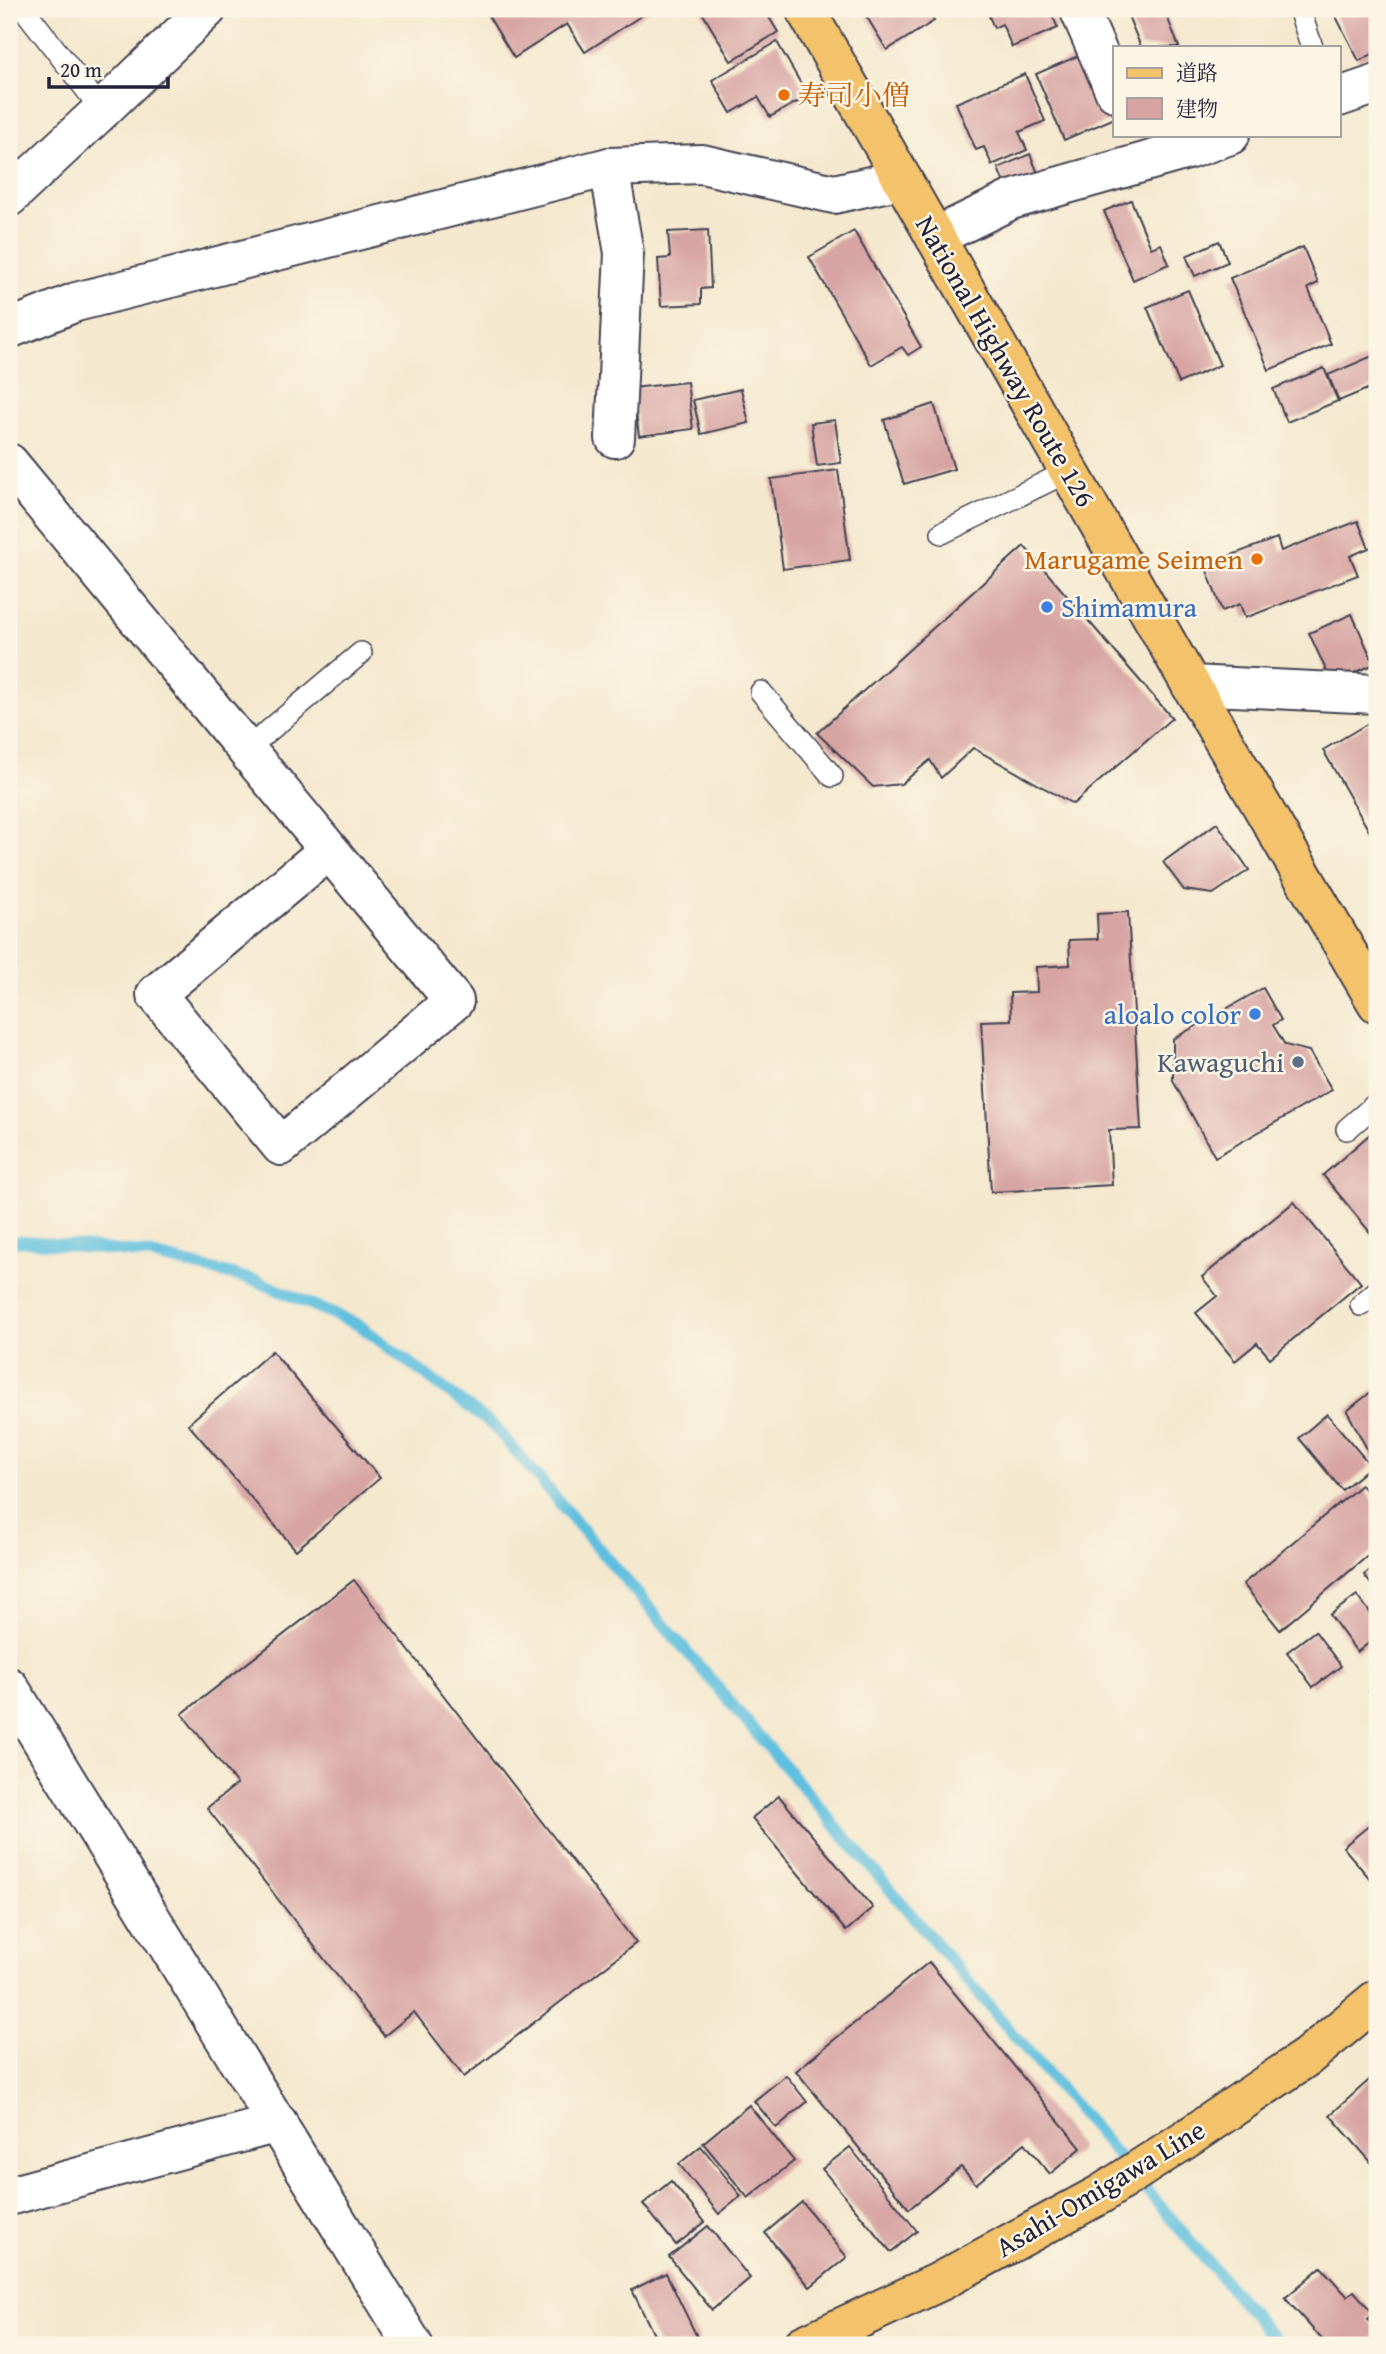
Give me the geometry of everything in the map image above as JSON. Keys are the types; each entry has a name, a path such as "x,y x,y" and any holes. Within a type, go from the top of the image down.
{"main road":[{"name":"National Highway Route 126","path":"805,9 1191,685 1377,1003"},
{"name":"Asahi-Omigawa Line","path":"803,2345 939,2282 1111,2187 1307,2057 1377,1999"}],"street":[{"path":"9,197 207,9"},
{"path":"1079,9 1113,87"},
{"path":"1340,97 1377,84"},
{"path":"935,237 1011,200 1139,148 1223,136"},
{"path":"9,329 76,302 610,167 702,164 834,194 902,179"},
{"path":"610,167 624,253 615,438"},
{"path":"9,463 454,1001 281,1146 156,994 329,850"},
{"path":"1191,685 1377,694"},
{"path":"9,1687 413,2345"},
{"path":"9,2196 278,2123"}],"lane":[{"path":"24,9 102,110"},
{"path":"1299,9 1312,46"},
{"path":"942,533 1069,471"},
{"path":"246,750 361,653"},
{"path":"761,692 832,776"},
{"path":"1347,1129 1377,1103"}],"building":[{"path":"484,9 645,9 647,12 585,52 567,24 514,58"},
{"path":"700,9 764,9 778,32 731,61"},
{"path":"862,9 926,9 934,21 887,50"},
{"path":"986,9 1049,9 1058,28 1012,47 1002,24 994,28"},
{"path":"1164,9 1179,46 1141,46 1126,11"},
{"path":"1332,9 1377,9 1377,52 1359,61"},
{"path":"777,42 808,96 770,117 758,97 731,113 712,80"},
{"path":"1087,52 1113,119 1064,140 1036,74"},
{"path":"1025,74 1045,121 1019,132 1027,150 992,165 984,147 976,150 956,103"},
{"path":"1030,154 1040,178 1007,191 998,168"},
{"path":"1131,200 1151,248 1161,244 1169,264 1133,280 1104,211"},
{"path":"708,230 711,288 701,289 701,304 661,306 658,259 670,258 668,232"},
{"path":"854,231 921,347 908,355 902,347 871,365 809,257"},
{"path":"1219,241 1228,262 1195,276 1186,256"},
{"path":"1303,247 1318,283 1308,288 1331,344 1269,370 1230,278"},
{"path":"1188,290 1220,365 1179,383 1147,307"},
{"path":"1377,354 1377,385 1339,401 1328,375"},
{"path":"1324,368 1338,401 1287,422 1273,389"},
{"path":"687,382 693,429 639,436 633,388"},
{"path":"741,389 749,423 701,434 693,400"},
{"path":"934,404 954,469 904,484 884,420"},
{"path":"835,420 841,463 817,466 811,423"},
{"path":"838,470 850,560 783,569 771,479"},
{"path":"1358,521 1369,548 1350,556 1358,575 1245,618 1240,604 1222,611 1205,565 1277,538 1281,551"},
{"path":"1024,546 1172,718 1073,804 973,748 941,778 930,760 901,784 873,787 817,733"},
{"path":"1352,614 1374,664 1332,683 1309,633"},
{"path":"1377,718 1377,845 1323,750"},
{"path":"1217,823 1249,870 1213,894 1184,890 1163,862"},
{"path":"1128,912 1141,1129 1109,1130 1112,1185 991,1192 981,1021 1011,1020 1010,993 1037,992 1036,967 1070,965 1069,940 1098,939 1097,914"},
{"path":"1263,988 1281,1020 1273,1025 1285,1045 1309,1051 1332,1090 1215,1157 1173,1081 1173,1039"},
{"path":"1377,1128 1377,1241 1323,1175"},
{"path":"1294,1202 1361,1283 1270,1358 1257,1343 1235,1361 1196,1313 1217,1296 1202,1277"},
{"path":"272,1351 380,1478 296,1550 188,1424"},
{"path":"1377,1387 1377,1468 1347,1411"},
{"path":"1327,1414 1371,1466 1342,1490 1299,1438"},
{"path":"1361,1485 1377,1505 1377,1548 1280,1630 1243,1584"},
{"path":"1377,1565 1377,1592 1364,1575"},
{"path":"354,1580 636,1943 464,2077 414,2012 384,2036 207,1808 237,1784 182,1714"},
{"path":"1357,1595 1377,1622 1377,1637 1357,1652 1330,1615"},
{"path":"1315,1631 1341,1666 1313,1687 1287,1652"},
{"path":"1377,1686 1377,1707 1369,1691"},
{"path":"779,1796 873,1908 846,1931 752,1818"},
{"path":"1377,1819 1377,1875 1371,1880 1343,1847"},
{"path":"929,1962 1081,2148 1050,2174 1025,2143 976,2184 961,2167 909,2209 796,2071"},
{"path":"1377,2073 1377,2169 1330,2115"},
{"path":"786,2075 807,2102 776,2128 754,2101"},
{"path":"749,2105 794,2161 748,2198 703,2143"},
{"path":"701,2146 741,2196 719,2214 679,2164"},
{"path":"850,2147 917,2231 891,2252 822,2169"},
{"path":"671,2181 705,2222 676,2245 643,2204"},
{"path":"802,2202 847,2257 810,2287 765,2233"},
{"path":"708,2226 750,2278 712,2310 669,2257"},
{"path":"1321,2267 1347,2296 1354,2291 1373,2313 1367,2319 1377,2330 1377,2334 1364,2345 1327,2345 1285,2298"},
{"path":"666,2273 699,2341 690,2345 659,2345 632,2290"}],"waterway":[{"path":"9,1242 26,1241 148,1254 257,1281 359,1325 495,1427 1279,2345"}],"place":[{"name":"寿司小僧","path":"784,95"},
{"name":"Marugame Seimen","path":"1257,559"},
{"name":"Shimamura","path":"1047,607"},
{"name":"aloalo color","path":"1255,1014"},
{"name":"Kawaguchi","path":"1298,1062"}]}
